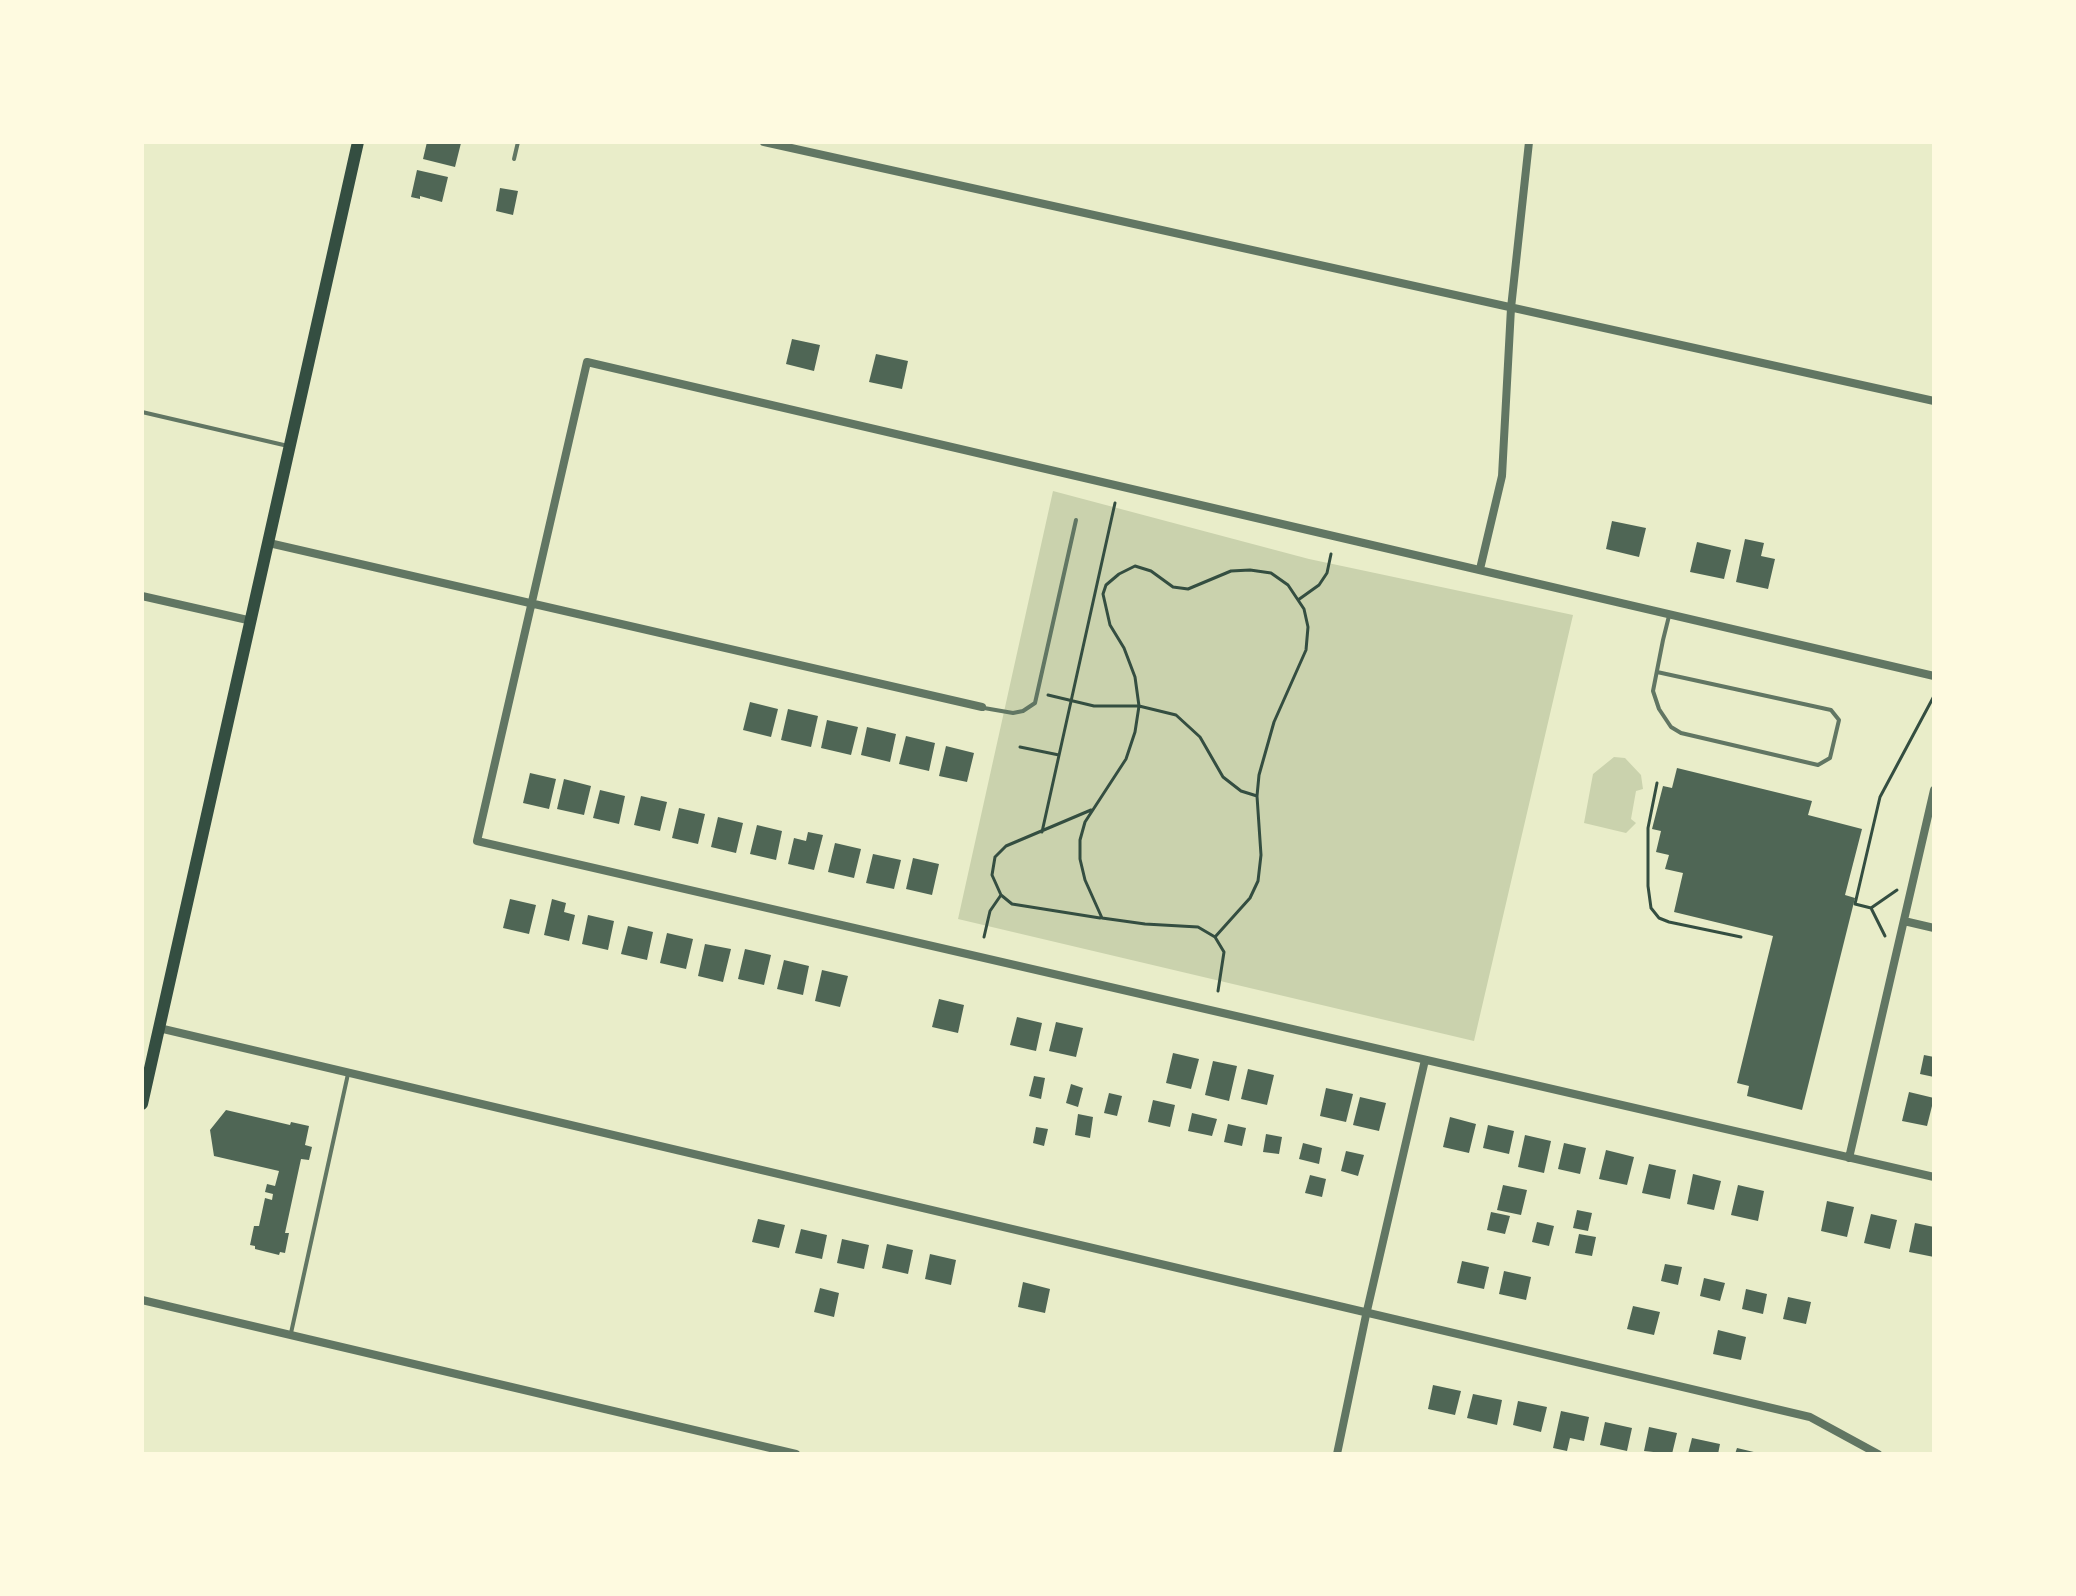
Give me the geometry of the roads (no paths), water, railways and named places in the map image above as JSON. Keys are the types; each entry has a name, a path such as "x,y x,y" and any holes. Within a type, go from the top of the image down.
{"main road":[{"path":"142,1104 358,142"}],"street":[{"path":"764,142 1934,401"},
{"path":"1480,569 1502,476 1511,308 1529,142"},
{"path":"1934,676 587,362 477,841 1934,1177"},
{"path":"269,543 982,707"},
{"path":"142,596 252,621"},
{"path":"1849,1158 1934,790"},
{"path":"1904,921 1934,928"},
{"path":"159,1028 1366,1315 1810,1417 1878,1454"},
{"path":"1337,1454 1425,1060"},
{"path":"142,1300 796,1454"}],"lane":[{"path":"514,159 518,142"},
{"path":"142,412 291,447"},
{"path":"982,707 1013,713 1035,703 1076,520"},
{"path":"1657,672 1831,710 1839,720 1830,758 1818,765 1681,733 1671,727 1659,709 1653,691 1669,614"},
{"path":"290,1335 348,1074"}]}
